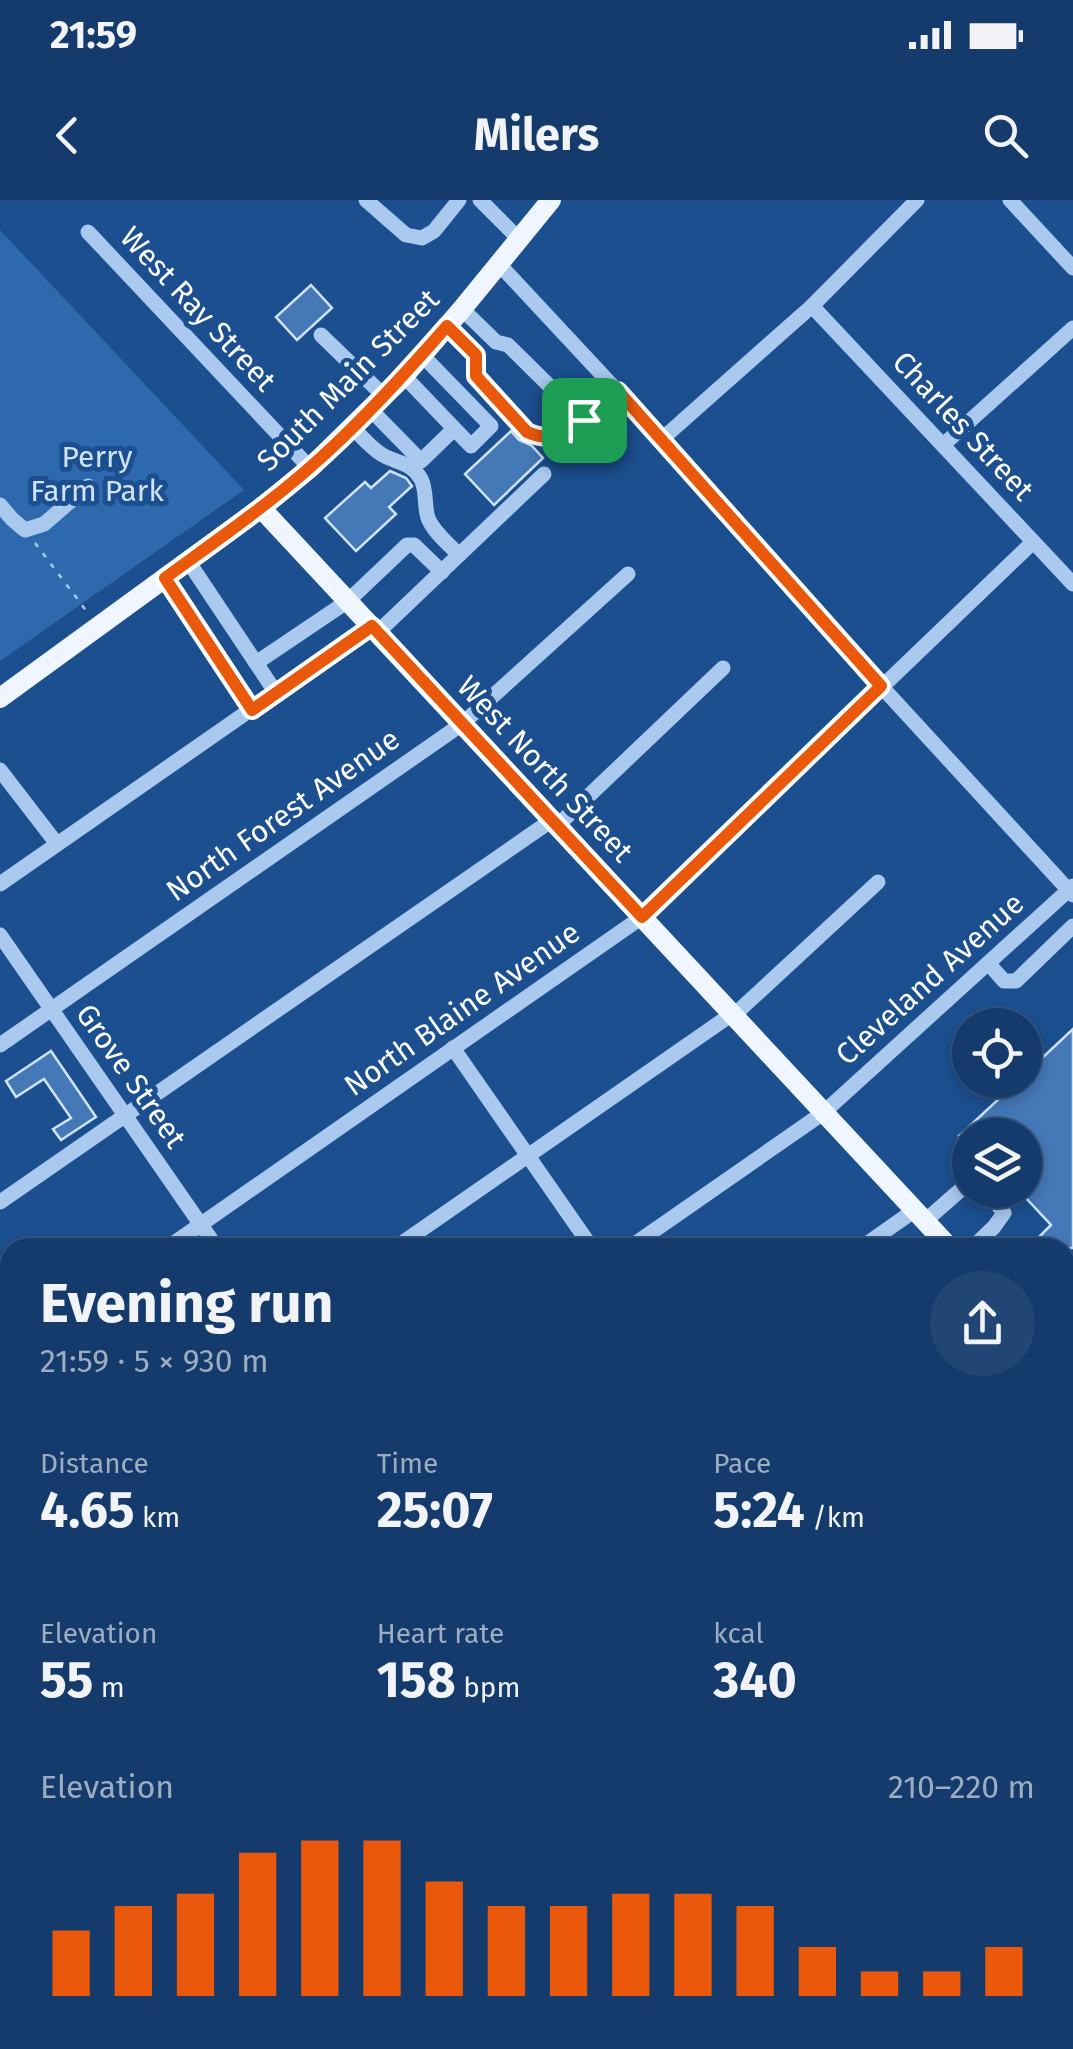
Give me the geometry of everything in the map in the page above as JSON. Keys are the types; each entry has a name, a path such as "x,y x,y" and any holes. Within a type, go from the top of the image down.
{"main road":[{"name":"South Main Street","path":"0,698 310,468 404,376 551,200"},
{"name":"West North Street","path":"260,508 941,1238"}],"street":[{"path":"366,200 406,236 422,238 434,231 459,200"},
{"path":"480,200 518,238"},
{"path":"662,439 812,306 917,200"},
{"path":"1010,200 1073,268"},
{"name":"West Ray Street","path":"88,232 310,468"},
{"path":"498,263 662,439 881,686 1072,890"},
{"name":"Charles Street","path":"812,306 1073,584"},
{"path":"462,310 496,342 508,345 584,420"},
{"path":"447,326 476,355 475,369 480,382 534,436 571,433 618,391"},
{"path":"943,445 1073,328"},
{"path":"321,335 420,460 454,429"},
{"path":"404,376 471,446 491,426 422,355"},
{"path":"352,426 378,452 399,460 421,478 428,517 459,555"},
{"path":"0,884 374,630 442,572 544,474"},
{"path":"0,505 25,530 44,524 88,486"},
{"name":"North Blaine Avenue","path":"181,1238 642,917 1033,542"},
{"path":"256,663 348,601 407,546 414,545 442,572"},
{"path":"188,561 276,693"},
{"name":"North Forest Avenue","path":"0,1045 462,724 628,574"},
{"path":"165,578 252,710"},
{"path":"0,1202 554,823 723,668"},
{"path":"0,770 58,844"},
{"path":"409,1238 732,1015 878,882"},
{"name":"Cleveland Avenue","path":"643,1238 824,1113 1072,890"},
{"path":"988,963 1004,981 1016,980 1073,926"},
{"name":"Grove Street","path":"0,936 210,1238"},
{"path":"453,1048 585,1238"},
{"path":"879,1238 952,1195"},
{"path":"982,1238 1004,1213 1000,1208"}],"path":[{"path":"25,530 98,626"}],"green space":[{"name":"Perry Farm Park","path":"0,230 244,490 0,661"}],"building":[{"path":"311,285 332,308 297,340 276,317"},
{"path":"511,431 543,458 494,505 465,474"},
{"path":"390,471 406,478 412,486 389,507 396,514 356,551 325,518 365,482 371,488"},
{"path":"1073,1029 1073,1238 1038,1238 1051,1225 1035,1208 1042,1208 1042,1118 978,1118 1000,1098 1042,1098 1042,1058"},
{"path":"51,1051 96,1117 61,1140 53,1129 71,1118 44,1079 16,1097 6,1081"}],"route":[{"path":"447,326 476,355 476,376 480,382 527,432 534,436 562,436 584,420 618,391 881,686 642,917 372,626 252,710 165,578 310,468 404,376 447,326"}]}
